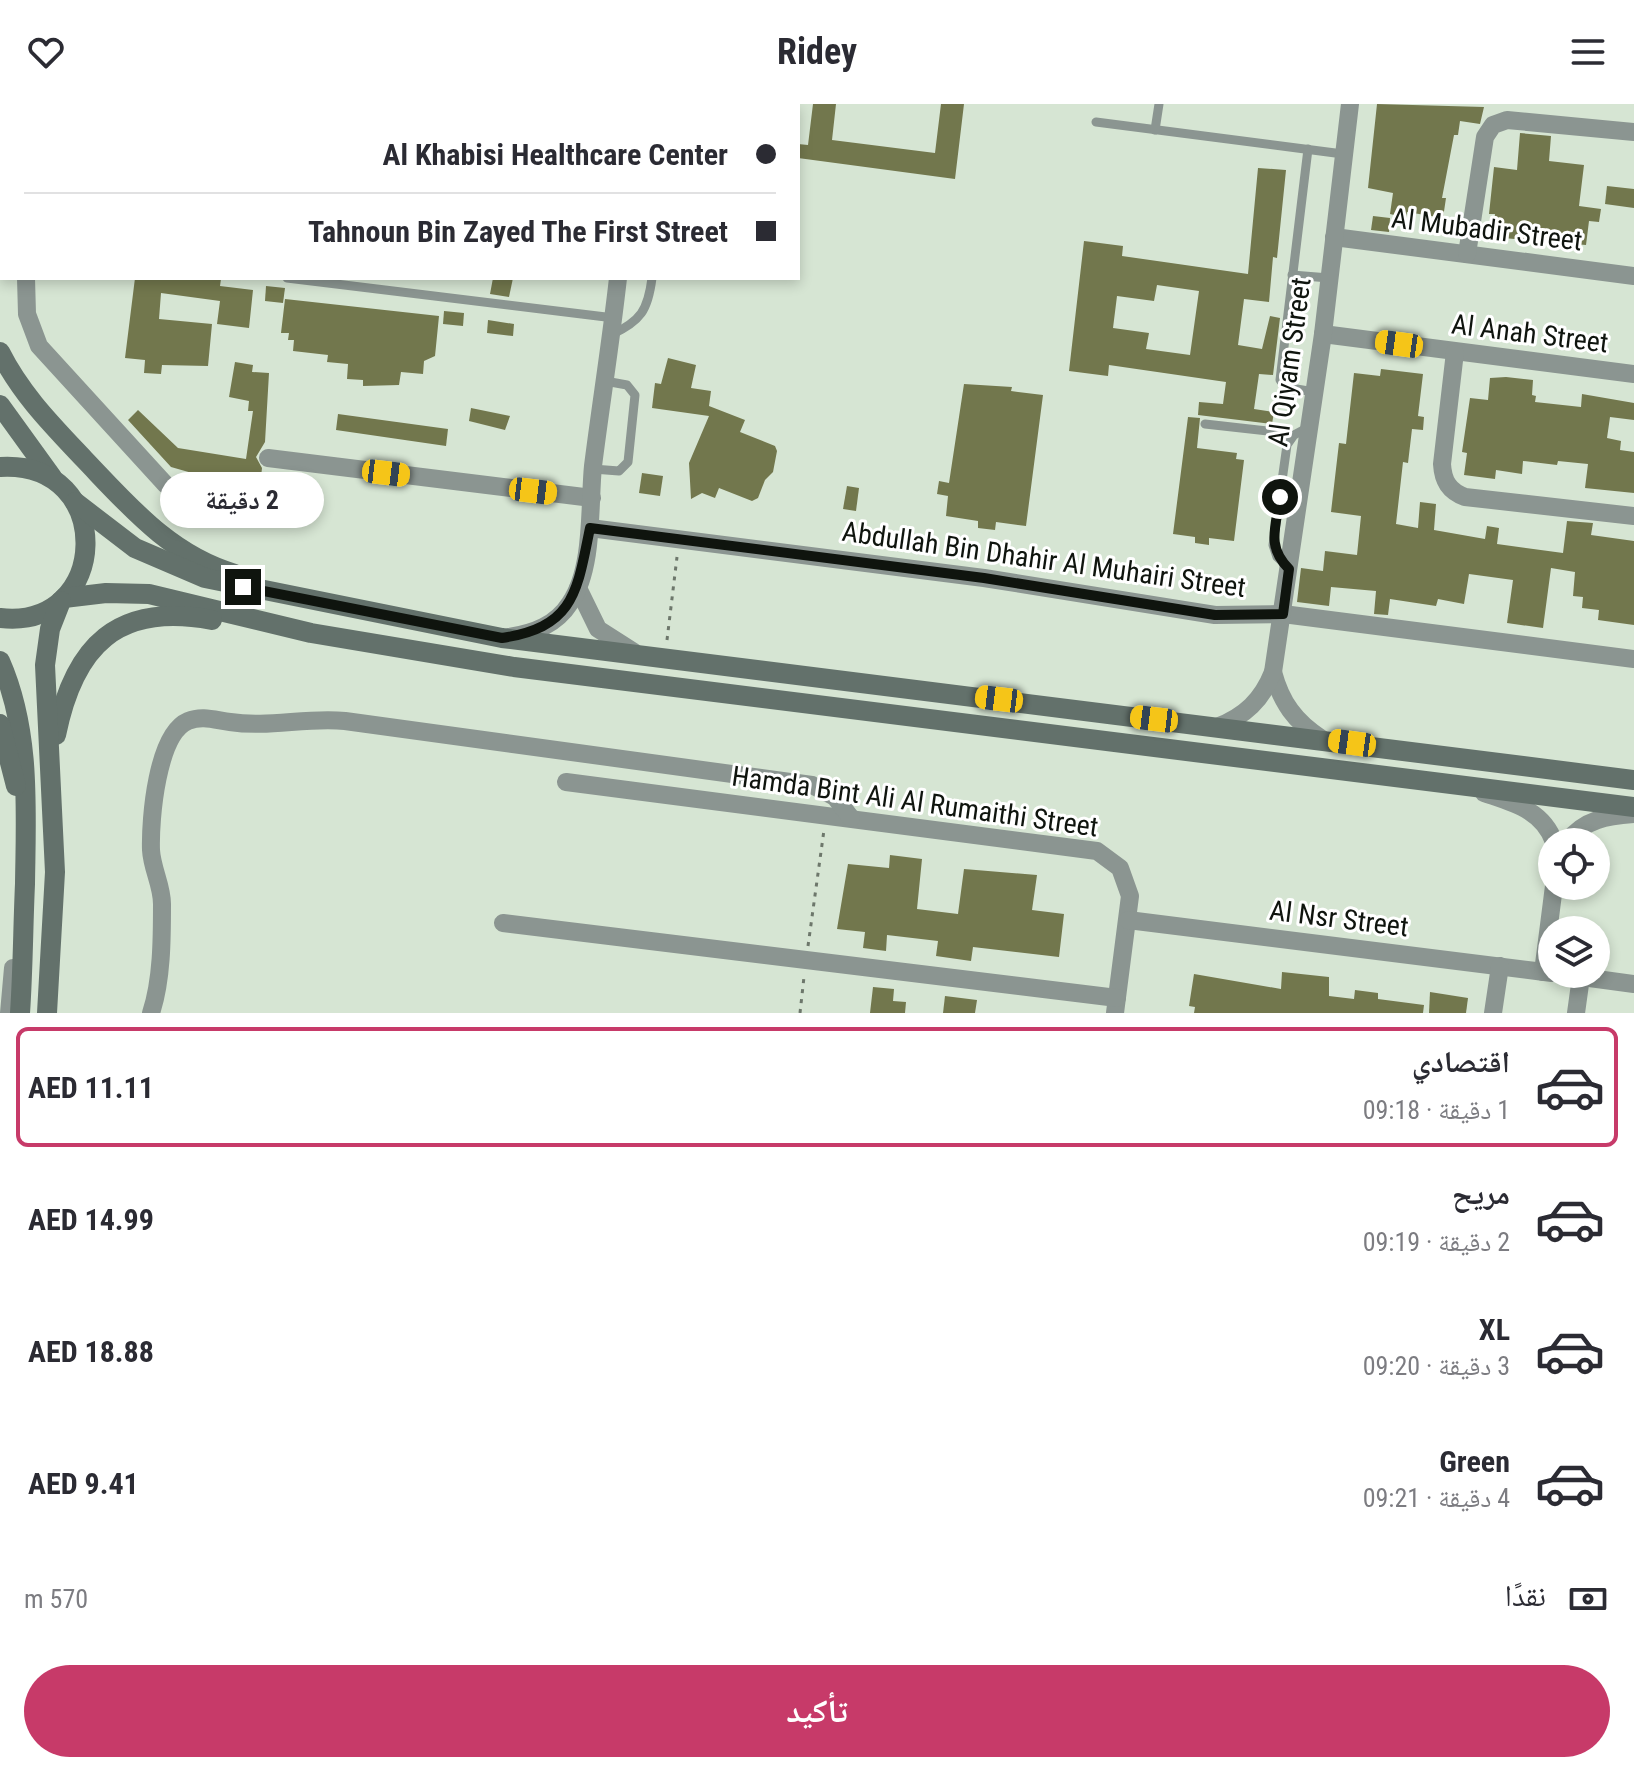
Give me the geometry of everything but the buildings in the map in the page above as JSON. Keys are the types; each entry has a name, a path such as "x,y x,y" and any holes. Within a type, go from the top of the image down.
{"street":[{"name":"Al Qiyam Street","path":"1217,727 1246,712 1258,701 1273,672 1323,334 1350,104"},
{"path":"1467,254 1483,144 1493,125 1507,120 1634,132"},
{"name":"Al Mubadir Street","path":"1334,237 1634,276"},
{"path":"26,280 27,314 39,346 166,485"},
{"path":"502,638 530,633 554,621 578,588 590,528 593,469 618,280"},
{"name":"Al Anah Street","path":"1323,334 1634,374"},
{"path":"0,352 27,398 160,536 223,570 314,601"},
{"path":"1455,352 1442,464 1443,476 1452,490 1465,497 1634,516"},
{"path":"0,405 55,480 75,502 114,535 169,565 205,578 502,638 1634,780"},
{"path":"268,458 592,498"},
{"path":"0,467 28,468 55,480"},
{"path":"47,1013 55,872 52,754 45,665 50,629 62,600 79,577 87,552 87,535 75,502"},
{"name":"Abdullah Bin Dhahir Al Muhairi Street","path":"590,528 984,578 1215,615 1283,614 1634,659"},
{"path":"578,588 598,629 637,654"},
{"path":"0,618 24,618 62,600 106,593 149,594 311,633 514,667 756,700 1220,754 1634,807"},
{"path":"52,754 62,703 76,670 99,642 129,624 164,615 266,630 311,633"},
{"path":"0,661 16,703 22,741 26,826 20,1013"},
{"path":"1273,672 1281,696 1295,718 1322,739"},
{"path":"151,1013 156,994 162,904 151,840 162,755 174,730 190,720 209,718 264,724 314,719 345,721 803,783 820,787 835,797 851,818"},
{"path":"0,724 26,826"},
{"name":"Hamda Bint Ali Al Rumaithi Street","path":"503,923 806,960 1116,1005 1128,920 1128,881 1111,857 1097,851 566,782"},
{"path":"1466,787 1531,811 1546,828"},
{"path":"1585,828 1595,820 1634,814"},
{"path":"9,1013 14,938 24,895"},
{"name":"Al Nsr Street","path":"1128,920 1538,971"},
{"path":"1493,1013 1500,966"},
{"name":"Al Nsr Street","path":"1610,981 1634,984"},
{"path":"1576,1013 1579,988"}],"lane":[{"path":"1155,130 1159,104"},
{"path":"1096,122 1343,154"},
{"path":"1308,149 1280,380 1285,387 1314,392"},
{"path":"1292,275 1329,278"},
{"path":"300,280 612,327 630,327 645,314 652,280"},
{"path":"593,469 619,471 629,455 635,395 627,385 605,381"},
{"path":"1205,424 1276,432 1291,438"},
{"path":"1289,569 1277,557 1273,545 1291,438 1309,427"}],"path":[{"path":"664,657 679,541"},
{"path":"800,1013 826,815"}],"route":[{"path":"243,587 502,638 517,636 554,621 572,601 578,588 590,528 984,578 1215,615 1248,617 1283,614 1289,569 1277,557 1273,545 1280,497"}]}
